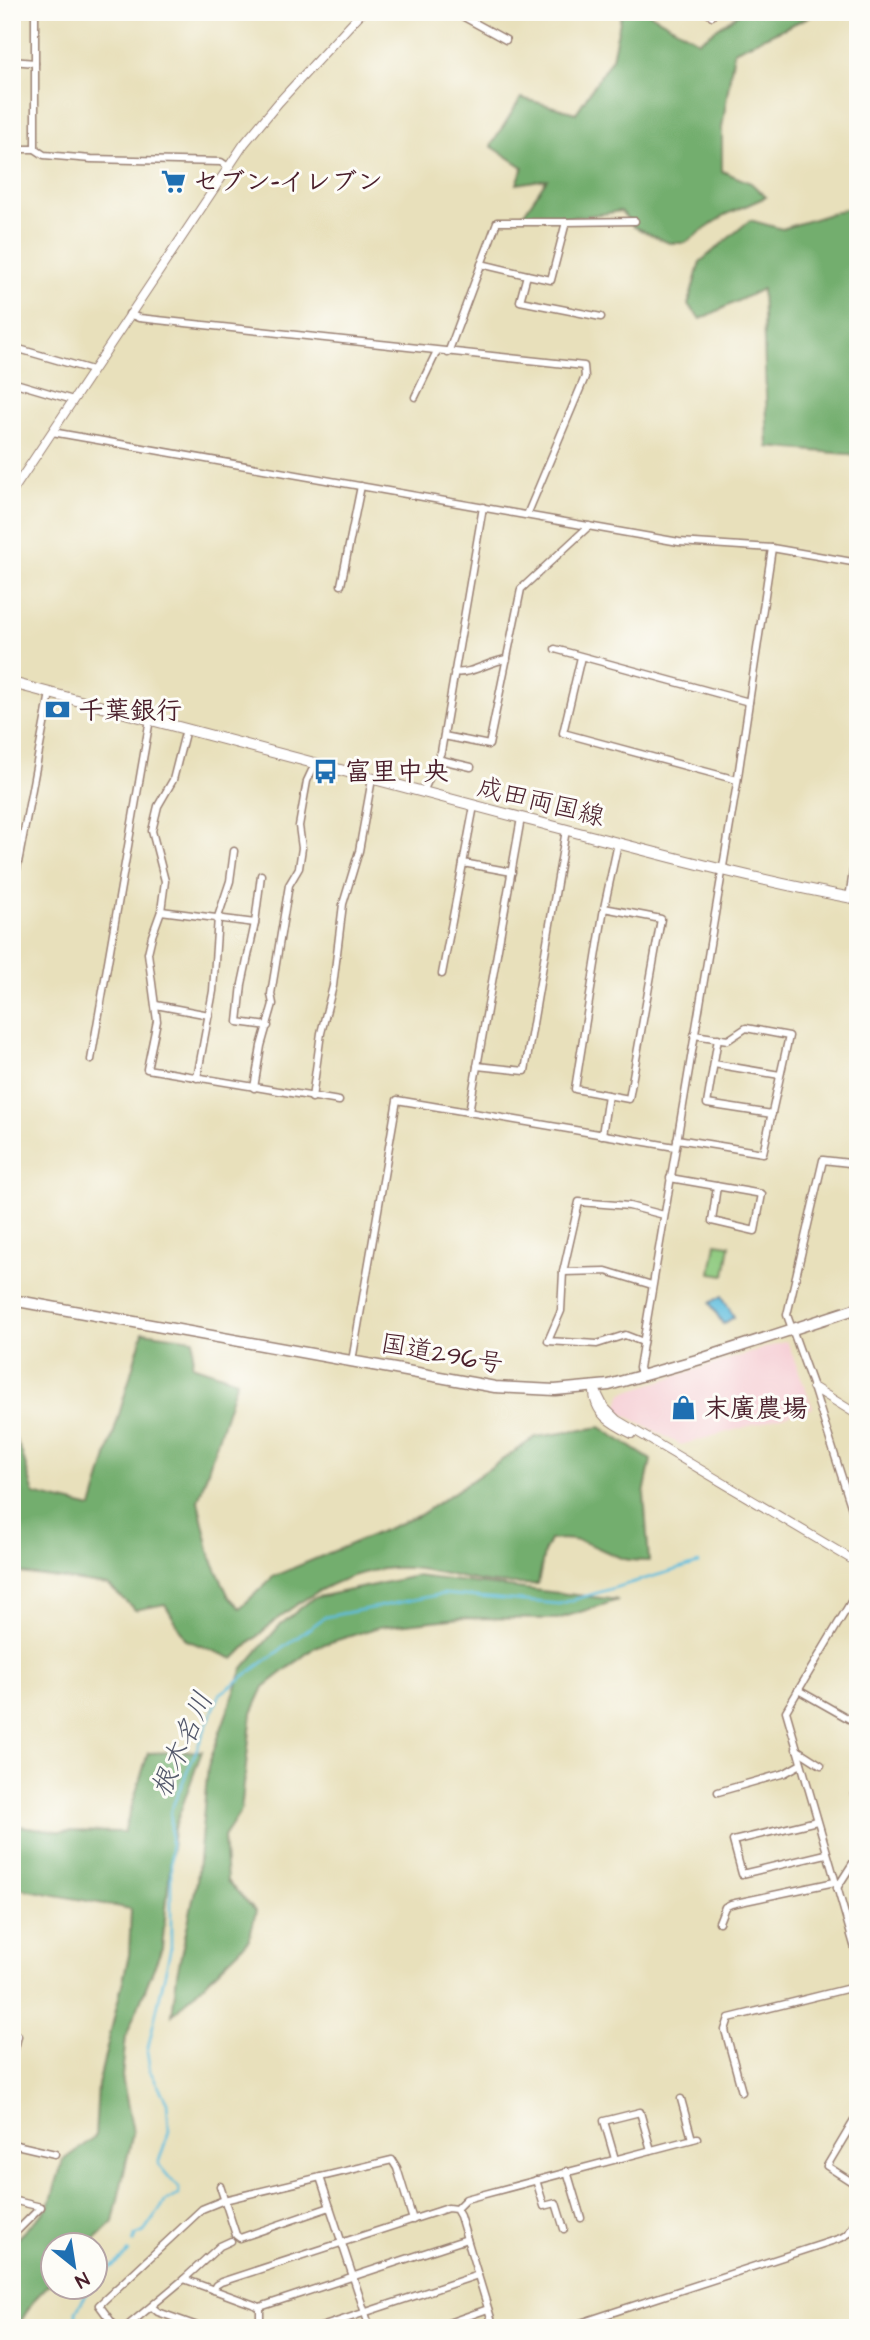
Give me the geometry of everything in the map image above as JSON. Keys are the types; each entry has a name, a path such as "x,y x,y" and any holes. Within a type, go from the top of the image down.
{"highway":[{"name":"国道296号","path":"12,1300 495,1387 540,1390 594,1387 642,1377 858,1308"}],"main road":[{"name":"成田両国線","path":"12,683 722,870 794,888 853,898"}],"street":[{"path":"35,12 35,149"},
{"path":"12,492 228,167 270,113 362,12"},
{"path":"456,12 506,40"},
{"path":"12,61 35,62"},
{"path":"12,149 35,149 44,155 91,159 221,162 228,167"},
{"path":"448,353 497,222 635,221"},
{"path":"481,264 551,280 566,222"},
{"path":"527,275 520,301 601,317"},
{"path":"129,314 139,318 584,366 585,377 527,515"},
{"path":"12,347 92,370"},
{"path":"415,397 437,351"},
{"path":"12,382 73,400"},
{"path":"52,432 679,542 772,548 858,563"},
{"path":"341,584 361,486"},
{"path":"422,793 444,736 483,507"},
{"path":"444,736 489,745 521,589 589,526"},
{"path":"642,1377 639,1368 643,1342 737,780 772,548"},
{"path":"555,649 749,702"},
{"path":"581,657 563,733 737,780"},
{"path":"454,673 462,674 494,660 507,659"},
{"path":"12,895 50,693"},
{"path":"91,1060 150,719"},
{"path":"187,729 173,780 158,806 152,831 165,881 161,911 148,953 157,1021 147,1069 339,1101"},
{"path":"437,759 471,767"},
{"path":"254,1088 261,1046 273,1004 271,994 289,885 299,868 302,848 299,826 307,781 315,764"},
{"path":"312,1098 321,1033 333,986 342,904 359,851 372,779"},
{"path":"442,974 474,806"},
{"path":"469,1112 521,818"},
{"path":"477,1066 525,1071 566,830"},
{"path":"853,898 858,839"},
{"path":"604,908 661,919 629,1099 575,1089 604,908 618,843"},
{"path":"197,1078 213,991 218,917 230,881 234,851"},
{"path":"463,863 512,872"},
{"path":"261,875 238,1022 268,1026"},
{"path":"161,911 255,923"},
{"path":"156,1005 209,1015"},
{"path":"352,1360 397,1100 602,1135 763,1153 789,1036 746,1028 728,1040 694,1035"},
{"path":"718,1038 707,1104 772,1114"},
{"path":"714,1063 780,1075"},
{"path":"602,1135 608,1095"},
{"path":"858,1164 823,1160 787,1315 858,1528"},
{"path":"670,1178 717,1186 762,1194 755,1231 712,1221 717,1186"},
{"path":"643,1342 625,1335 597,1344 548,1341 561,1311 563,1272 579,1202 629,1206 664,1215"},
{"path":"563,1272 606,1271 652,1285"},
{"path":"594,1387 594,1401 604,1416 616,1426 670,1452 858,1563"},
{"path":"813,1387 858,1415"},
{"path":"858,1590 786,1712 858,1959"},
{"path":"798,1690 858,1724"},
{"path":"796,1748 821,1765"},
{"path":"718,1792 785,1773 801,1764"},
{"path":"817,1821 733,1841 742,1874 826,1854"},
{"path":"719,1922 725,1907 731,1904 836,1885 858,1855"},
{"path":"848,1870 858,1876"},
{"path":"849,1924 858,1930"},
{"path":"742,2092 725,2030 729,2018 858,1986"},
{"path":"12,2061 18,2036"},
{"path":"456,2209 466,2199 694,2139 681,2099"},
{"path":"615,2159 604,2121 640,2112 651,2150"},
{"path":"858,2114 827,2166 858,2186"},
{"path":"12,2144 55,2154"},
{"path":"116,2328 99,2305 192,2217 202,2209 224,2200 392,2160 413,2220"},
{"path":"567,2171 581,2218"},
{"path":"320,2177 370,2328"},
{"path":"536,2180 544,2206 556,2203 564,2229"},
{"path":"220,2186 236,2235 240,2238 330,2207"},
{"path":"12,2200 41,2207 12,2236"},
{"path":"214,2290 216,2285 222,2282 341,2242 448,2208 456,2209"},
{"path":"456,2209 494,2328"},
{"path":"565,2328 841,2238 848,2234 858,2218"},
{"path":"184,2279 260,2307 467,2239"},
{"path":"125,2328 220,2246 231,2241"},
{"path":"318,2328 478,2276"},
{"path":"152,2307 158,2312 203,2328"},
{"path":"260,2307 260,2328"},
{"path":"434,2328 488,2309"}],"shaded area":[{"path":"787,1341 813,1408 681,1445 616,1410 622,1393"}],"green space":[{"path":"622,12 647,12 699,41 741,12 808,12 811,16 734,51 722,128 722,171 751,183 766,197 725,215 685,243 669,243 634,227 621,211 560,218 524,213 547,179 517,184 523,167 491,146 521,98 576,113 612,58"},
{"path":"858,205 858,455 768,447 762,289 701,319 688,305 700,262 750,220 782,229"},
{"path":"716,1243 730,1245 725,1275 711,1273"},
{"path":"143,1332 194,1339 192,1365 237,1380 198,1501 211,1558 229,1597 240,1608 274,1576 420,1515 536,1437 600,1427 651,1460 644,1494 649,1561 624,1559 587,1543 561,1539 550,1540 544,1553 538,1584 474,1580 410,1568 384,1569 360,1574 313,1594 291,1608 234,1659 186,1640 165,1604 135,1610 108,1585 12,1572 12,1432 22,1453 34,1494 92,1508"},
{"path":"416,1576 618,1600 558,1619 460,1618 379,1627 315,1647 264,1687 252,1713 241,1811 224,1837 227,1881 256,1911 249,1940 172,2015 177,1974 197,1881 208,1766 243,1668 280,1625 313,1598"},
{"path":"202,1751 174,1829 162,1948 126,2036 122,2077 133,2132 113,2222 103,2232 38,2232 38,2296 17,2328 12,2328 12,2243 49,2207 63,2160 95,2137 98,2085 129,1955 131,1909 12,1887 12,1825 58,1831 124,1832 148,1753"}],"water":[{"path":"722,1296 734,1317 723,1324 710,1303"}],"waterway":[{"name":"根木名川","path":"133,2242 135,2236 144,2232 165,2202 179,2194 179,2189 158,2164 169,2131 167,2102 150,2071 147,2052 171,1947 171,1810 220,1694 325,1617 443,1594 559,1604 699,1563"},
{"name":"根木名川","path":"108,2269 129,2252"},
{"name":"根木名川","path":"76,2328 76,2311 81,2302"}],"place":[{"name":"セブン-イレブン","path":"173,181"},
{"name":"千葉銀行","path":"58,710"},
{"name":"富里中央","path":"325,771"},
{"name":"末廣農場","path":"684,1408"}]}
